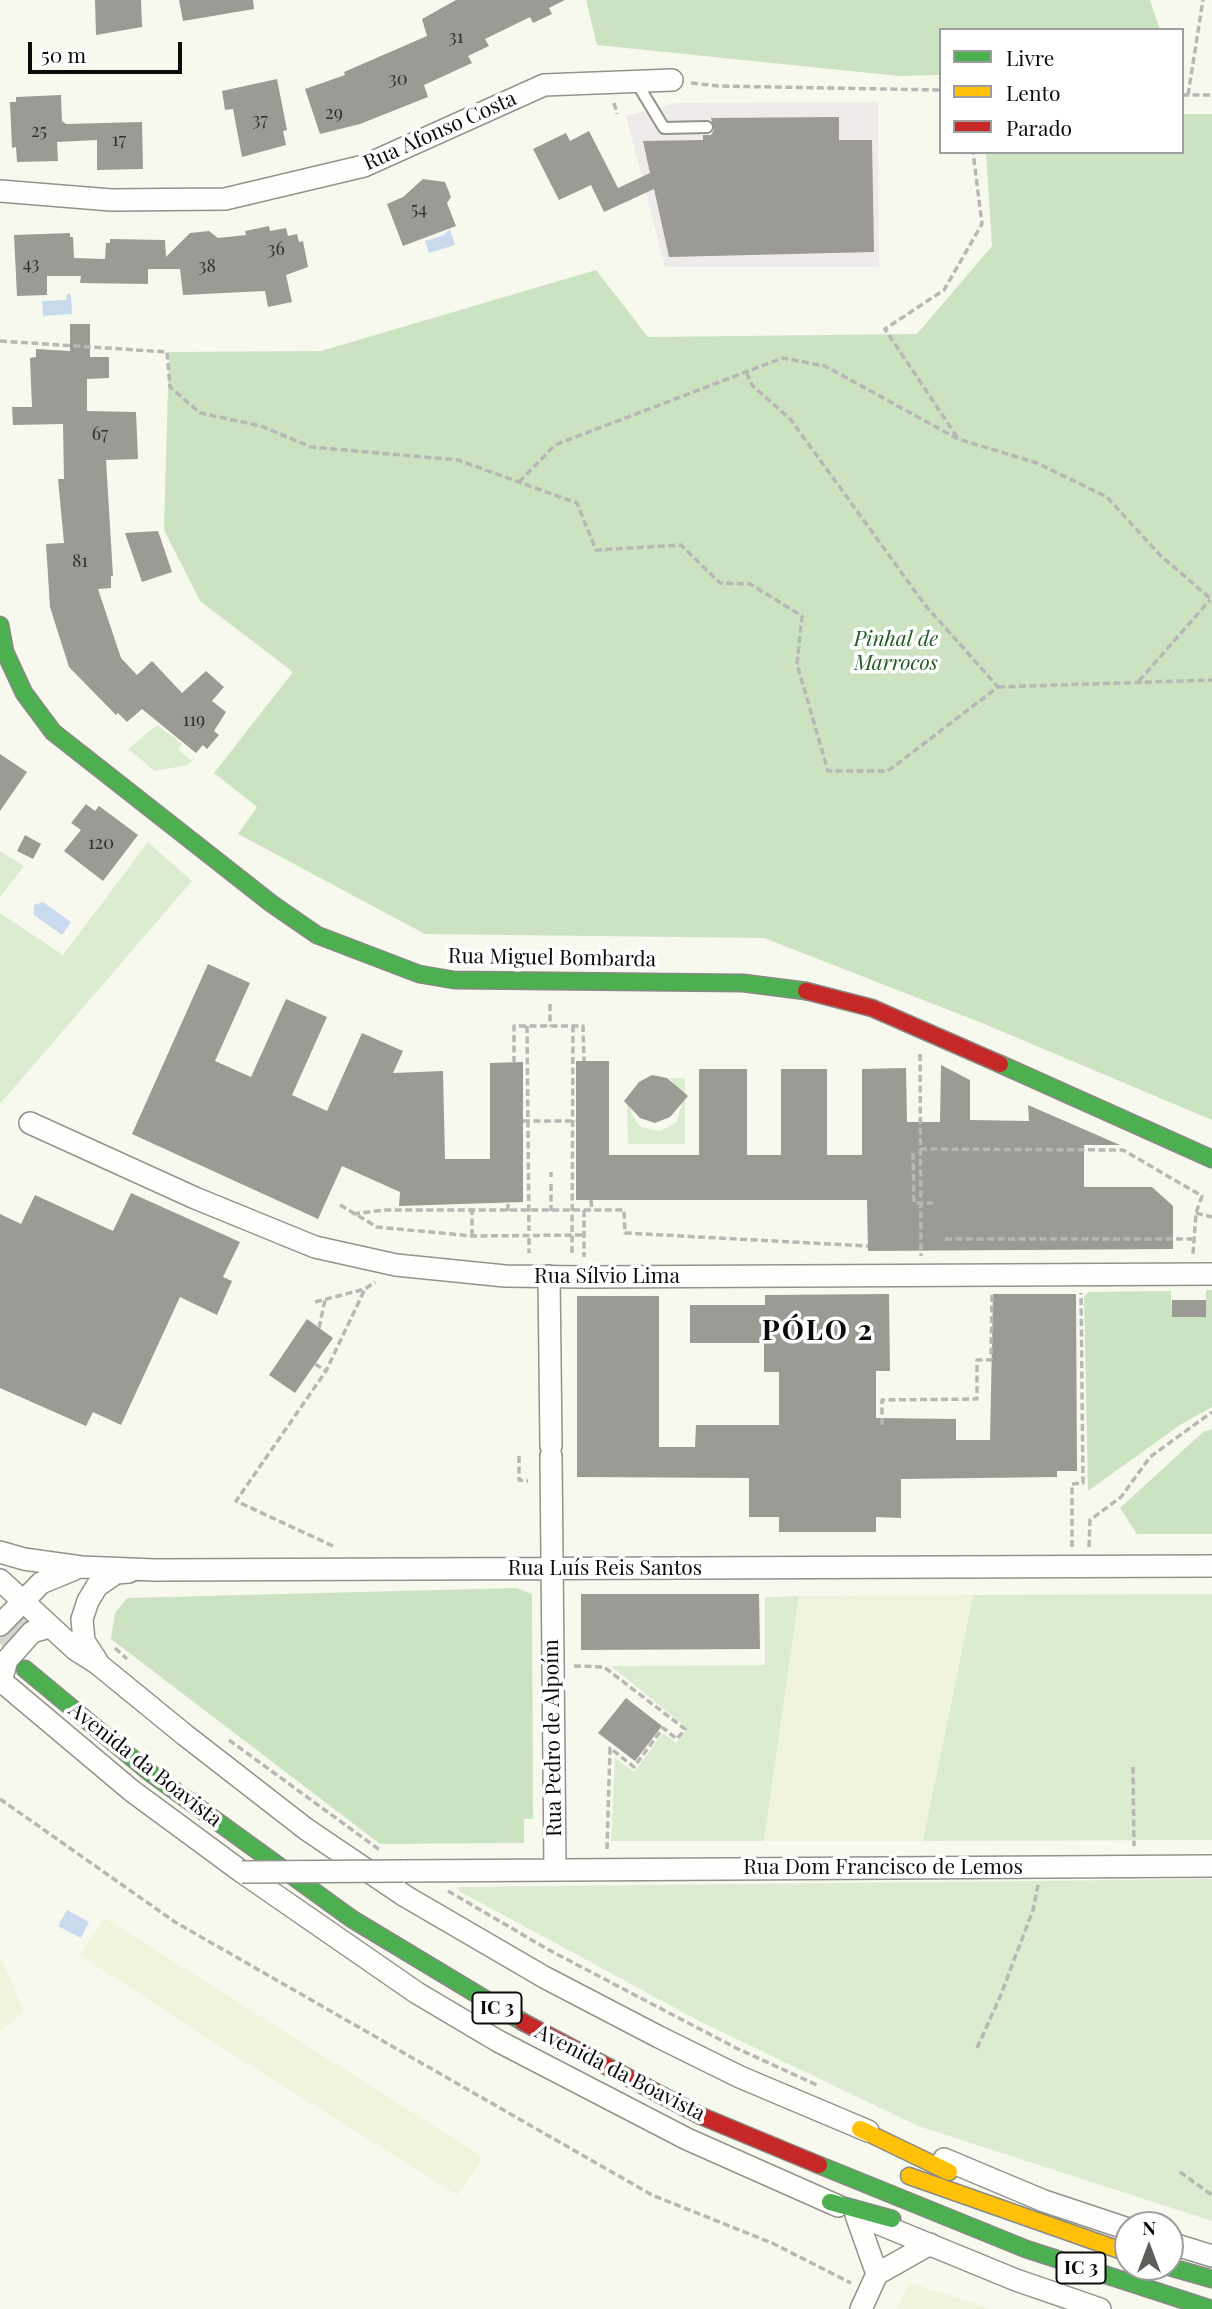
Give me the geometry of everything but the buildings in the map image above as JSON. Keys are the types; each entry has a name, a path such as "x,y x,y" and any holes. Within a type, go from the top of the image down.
{"main road":[{"name":"Rua Miguel Bombarda","path":"0,625 5,652 24,693 53,732 272,904 317,935 351,950 419,974 454,980 743,983 821,993 897,1018 1212,1159"},
{"name":"Avenida da Boavista","path":"25,1669 149,1772 352,1919 511,2016 701,2116 1026,2249 1211,2309"},
{"path":"292,1854 336,1884"},
{"path":"860,2129 1000,2196 1036,2220"},
{"name":"IC 3","path":"894,2170 1114,2248"},
{"path":"830,2202 861,2208 954,2241 1026,2249"},
{"path":"1184,2271 1212,2279"}],"street":[{"name":"Rua Afonso Costa","path":"0,191 111,200 225,198 364,166 544,85 672,80"},
{"name":"Rua Sílvio Lima","path":"30,1123 195,1198 315,1247 407,1267 505,1276 1203,1274"},
{"name":"Rua Pedro de Alpoím","path":"242,1872 555,1868 549,1276"},
{"name":"Rua Luís Reis Santos","path":"0,1552 24,1559 81,1567 155,1570 1212,1566"},
{"path":"0,1625 22,1601 48,1579 81,1567"},
{"path":"98,1664 84,1641 82,1619 97,1586 116,1573 155,1570"},
{"path":"0,1580 76,1650 98,1664 306,1829 405,1896 544,1977 740,2077 860,2129 902,2142 1044,2201 1114,2225"},
{"path":"1,1681 7,1660 32,1632 50,1627"},
{"name":"Avenida da Boavista","path":"1,1681 132,1791 242,1872 417,1993 498,2041 687,2138 856,2215 1016,2280 1100,2309"},
{"name":"Rua Dom Francisco de Lemos","path":"555,1868 1212,1866"},
{"path":"856,2215 869,2292 930,2244"},
{"path":"1184,2247 1212,2256"}],"lane":[{"path":"635,80 664,128 707,127"}],"path":[{"path":"1188,96 1203,0"},
{"path":"672,80 719,86 939,90"},
{"path":"1184,96 1212,96"},
{"path":"613,101 617,114"},
{"path":"958,439 885,329 944,290 982,224 973,154"},
{"path":"0,341 167,352 170,387 200,413 261,426 311,446 458,460 577,503 596,550 681,545 720,583 750,584 802,616 797,664 828,771 888,771 998,687 1212,680"},
{"path":"519,482 555,445 615,419 665,405 782,358 825,366 958,439 1037,463 1107,497 1160,555 1211,600 1139,681"},
{"path":"747,373 752,386 791,420 925,605 998,687"},
{"path":"514,1063 514,1026 583,1026 584,1061"},
{"path":"527,1026 525,1121 529,1231"},
{"path":"572,1253 573,1026"},
{"path":"920,1056 921,1275"},
{"path":"525,1121 574,1121"},
{"path":"920,1149 1123,1150 1202,1196 1196,1213 1193,1239 1203,1274"},
{"path":"914,1153 914,1203 933,1203"},
{"path":"907,1172 914,1172"},
{"path":"551,1184 551,1211"},
{"path":"591,1200 592,1210"},
{"path":"508,1211 509,1202"},
{"path":"340,1205 377,1227 472,1236 584,1235"},
{"path":"353,1214 384,1210 624,1210 625,1234 868,1246"},
{"path":"584,1210 584,1253"},
{"path":"472,1211 472,1236"},
{"path":"1196,1213 1212,1217"},
{"path":"529,1238 529,1253"},
{"path":"945,1239 1193,1239"},
{"path":"912,1245 921,1245"},
{"path":"315,1302 365,1289 326,1371 236,1501 333,1546"},
{"path":"1081,1289 1083,1483 1072,1483 1081,1567"},
{"path":"882,1425 882,1400 977,1399 977,1360 991,1360 992,1290"},
{"path":"319,1328 325,1300"},
{"path":"315,1364 326,1371"},
{"path":"1081,1567 1090,1520 1121,1497 1150,1457 1212,1412"},
{"path":"519,1456 519,1483 528,1481"},
{"path":"108,1642 136,1666"},
{"path":"574,1666 604,1667 685,1729 677,1739 663,1728 634,1767 610,1748 607,1849"},
{"path":"220,1734 377,1848"},
{"path":"1133,1767 1135,1866"},
{"path":"0,1798 175,1922 652,2195 772,2243 869,2292"},
{"path":"977,2048 1000,1997 1033,1910 1042,1866"},
{"path":"442,1888 584,1969 736,2048 820,2086"},
{"path":"1180,2172 1212,2195"}],"shaded area":[{"path":"878,102 879,267 665,267 626,116 676,103"}],"green space":[{"path":"586,0 1150,0 1159,28 939,28 939,75 899,76 597,45"},
{"name":"Pinhal de Marrocos","path":"1184,114 1212,114 1212,1120 982,1023 764,938 425,934 238,834 257,807 214,773 293,672 200,601 164,530 169,352 321,351 596,270 648,337 917,334 992,246 986,154 1184,154"},
{"path":"157,725 182,744 178,750 191,760 196,756 188,765 155,771 128,749"},
{"path":"148,842 192,881 0,1104 0,913 63,955"},
{"path":"0,851 24,866 0,897"},
{"path":"670,1078 685,1078 685,1144 628,1144 627,1096 632,1115 641,1127 660,1131 677,1122 683,1098"},
{"path":"1206,1290 1212,1290 1212,1407 1180,1425 1088,1491 1084,1296 1089,1292 1171,1291 1172,1317 1206,1317"},
{"path":"1212,1429 1212,1534 1137,1534 1120,1508 1203,1432"},
{"path":"516,1588 532,1594 533,1819 524,1819 524,1843 380,1844 111,1639 115,1613 127,1598"},
{"path":"1212,1594 1212,1840 923,1841 973,1595"},
{"path":"973,1595 923,1841 764,1841 799,1596"},
{"path":"799,1596 764,1841 611,1841 615,1758 634,1772 663,1733 676,1743 687,1728 611,1666 765,1665 765,1597"},
{"path":"1212,1879 1212,2221 918,2126 701,2022 459,1891 458,1887"},
{"path":"105,1918 480,2155 482,2160 457,2195 213,2042 80,1955"},
{"path":"0,1955 24,2012 0,2031"},
{"path":"909,2282 991,2309 897,2309"}],"water":[{"path":"450,229 455,245 429,253 425,241 444,235"},
{"path":"67,294 71,294 72,314 43,316 42,301 66,300"},
{"path":"43,902 71,922 62,935 34,915 34,905"},
{"path":"67,1910 89,1922 81,1938 58,1926"}],"tunnel":[{"path":"0,1618 41,1656"}],"traffic: fast":[{"path":"0,625 5,652 24,693 53,732 272,904 317,935 419,974 454,980 743,983 806,991"},
{"path":"1000,1064 1212,1159"},
{"path":"25,1669 149,1772 352,1919 523,2022"},
{"path":"819,2165 1026,2249 1211,2309"},
{"path":"830,2202 892,2219"},
{"path":"1184,2271 1212,2279"}],"traffic: slow":[{"path":"860,2129 949,2172"},
{"path":"909,2176 1114,2248"}],"traffic: jam":[{"path":"806,991 872,1008 1000,1064"},
{"path":"523,2022 701,2116 819,2165"}],"district":[{"name":"PÓLO 2","path":"818,1331"}]}
